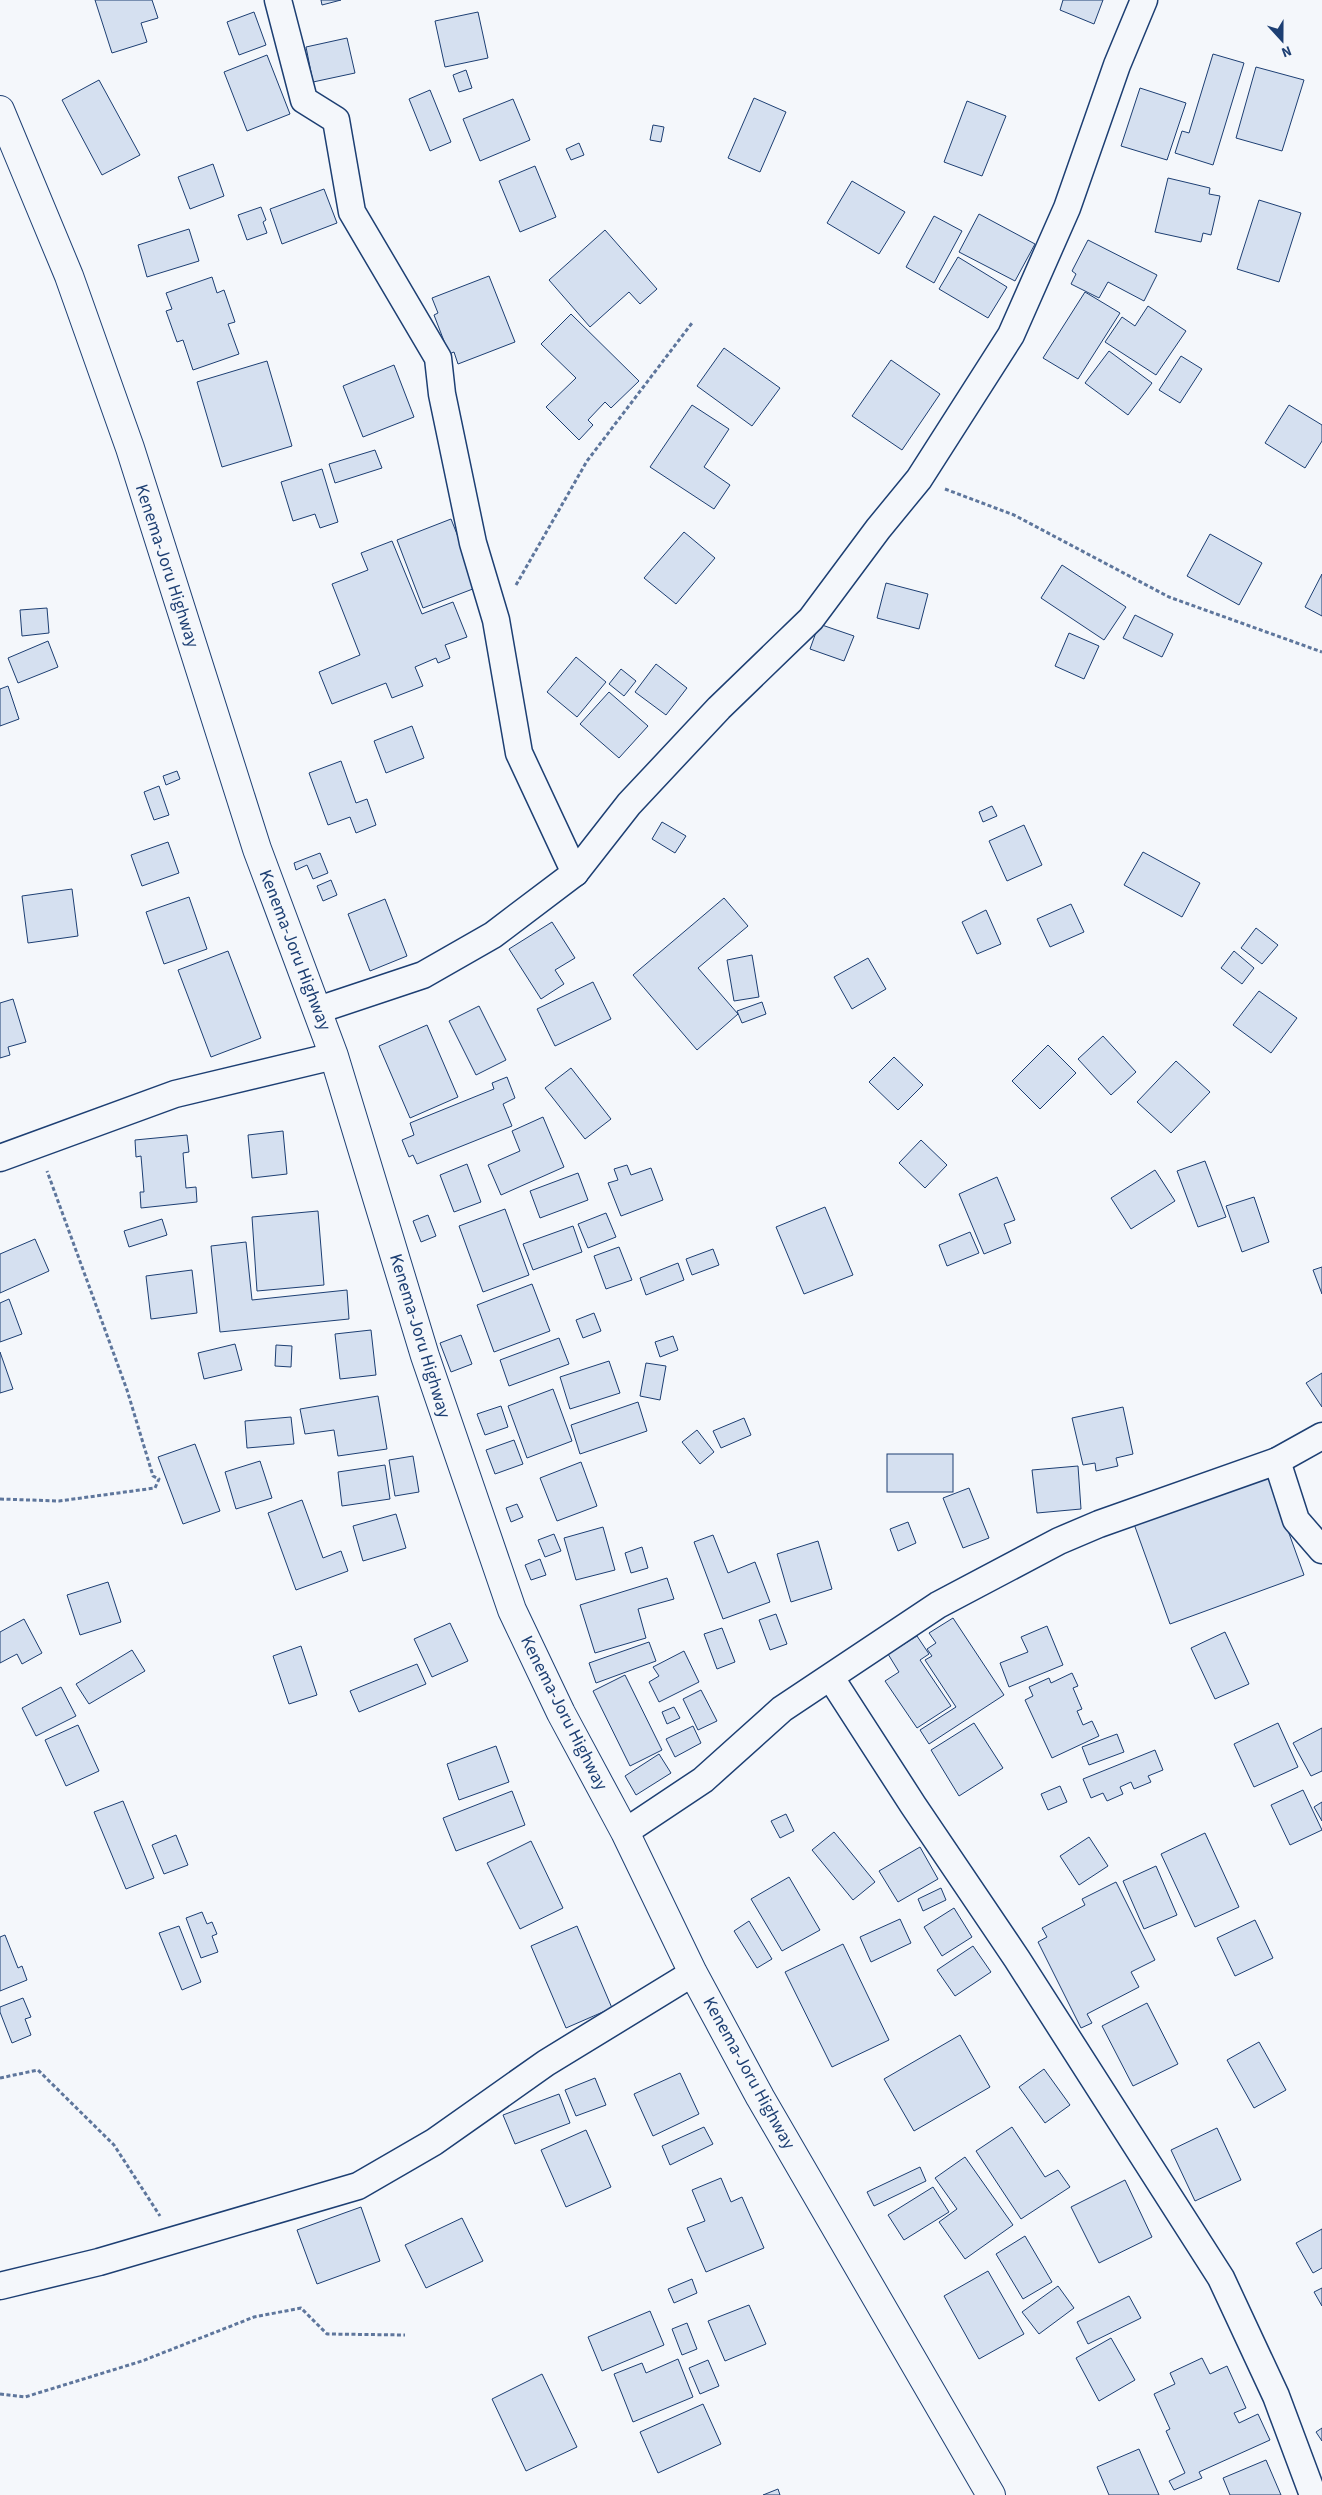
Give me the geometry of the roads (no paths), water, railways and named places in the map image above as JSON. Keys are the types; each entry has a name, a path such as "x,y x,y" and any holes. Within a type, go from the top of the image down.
{"highway":[{"name":"Kenema-Joru Highway","path":"0,110 69,276 130,448 257,849 334,1056 425,1356 512,1610 561,1713 625,1832 693,1973 760,2097 991,2495"}],"street":[{"path":"278,0 304,100 336,120 352,212 438,358 442,394 473,543 496,620 519,753 575,874"},
{"path":"318,1010 423,975 493,935 575,874 629,804 719,708 811,619 878,529 919,479 1011,335 1068,208 1117,65 1144,0"},
{"path":"0,1158 175,1094 334,1056"},
{"path":"625,1832 704,1780 782,1709 938,1605 1059,1542 1099,1524 1277,1461 1322,1436"},
{"path":"1277,1461 1296,1520 1322,1550"},
{"path":"831,1678 913,1805 1023,1967 1221,2278 1276,2396 1313,2495"},
{"path":"0,2286 99,2262 358,2186 434,2142 546,2062 693,1973"}]}
